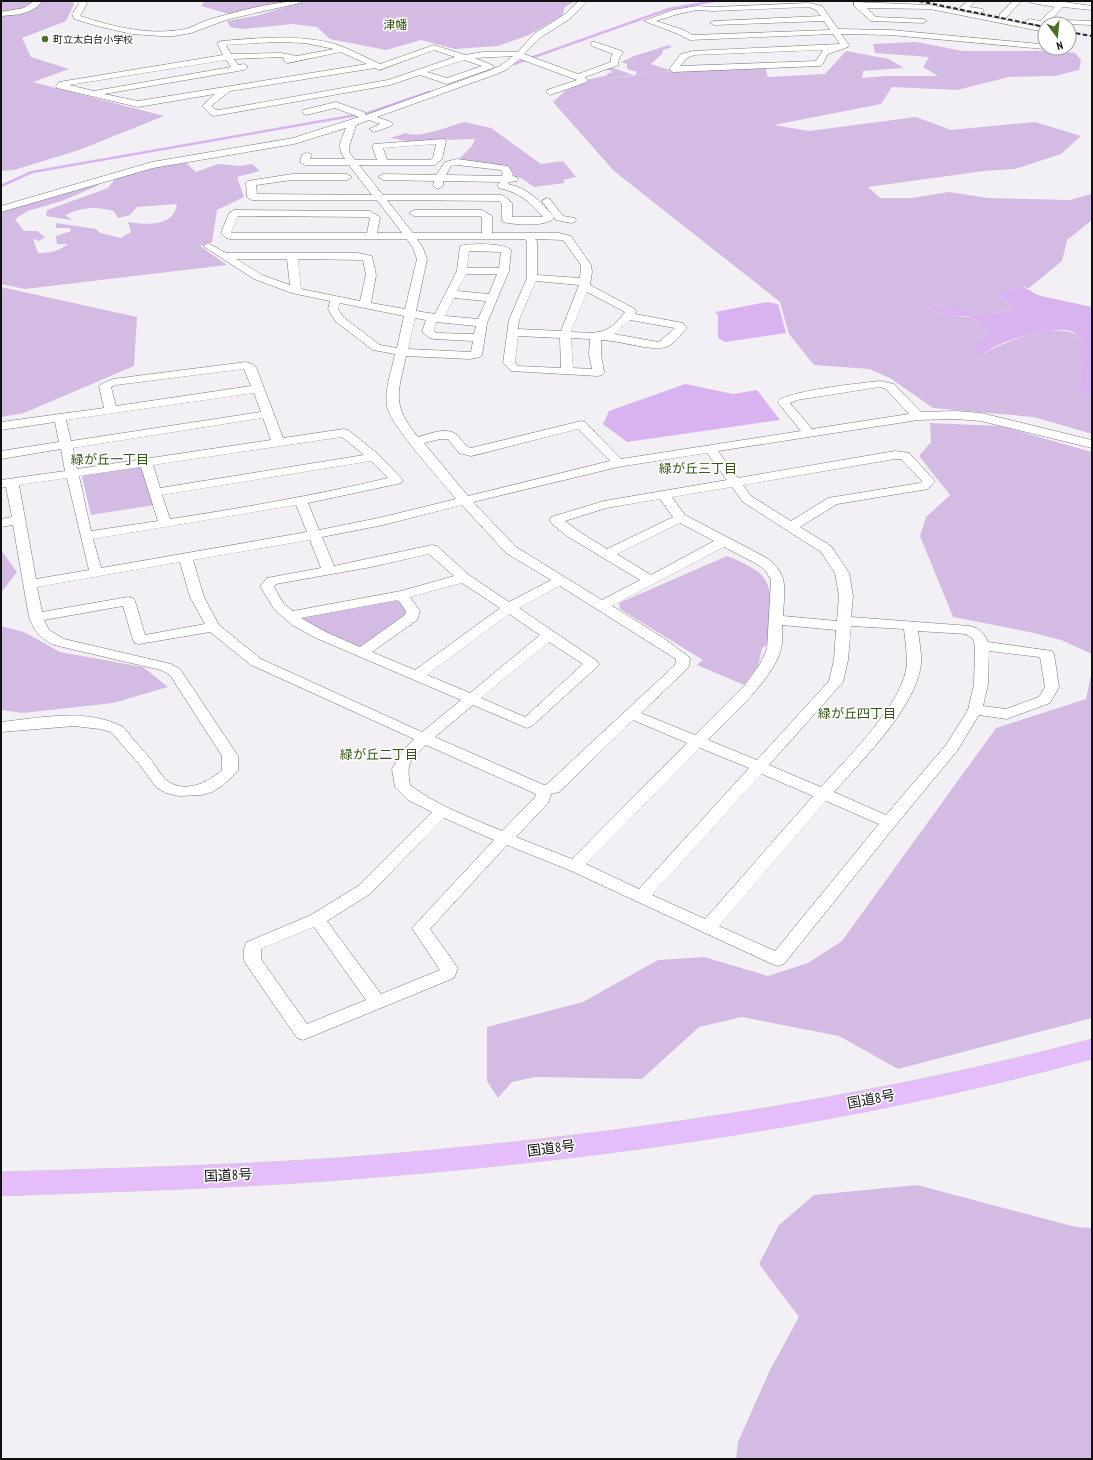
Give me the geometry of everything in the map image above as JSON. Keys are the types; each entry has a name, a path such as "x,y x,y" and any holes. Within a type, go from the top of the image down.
{"highway":[{"name":"国道8号","path":"1,1184 190,1177 377,1166 560,1147 766,1119 948,1084 1092,1049"}],"street":[{"path":"1,14 14,13 30,8 36,5 38,1"},
{"path":"82,1 83,4 76,14 77,17 120,29 152,34 171,34 190,30 215,20 300,1"},
{"path":"1,209 152,165 294,141 503,68 523,56 536,36 568,16 583,1"},
{"path":"852,1 861,6 874,19 923,20"},
{"path":"1004,16 1017,1"},
{"path":"1032,1 1092,8"},
{"path":"967,2 964,8 1042,24 1059,6 1056,3"},
{"path":"698,4 713,9 810,5 819,8 845,45 841,47 825,52 819,63 673,69 684,56 693,53 841,47"},
{"path":"698,4 714,23 732,51"},
{"path":"698,4 697,8 676,12 648,21 681,32 690,38 835,31 966,37 1037,46"},
{"path":"861,6 924,7 971,19 1037,29"},
{"path":"924,7 924,35"},
{"path":"714,23 827,18"},
{"path":"1077,22 1092,23"},
{"path":"236,68 228,57 221,43 289,40 313,42 343,50 377,66 403,72 420,72 447,81 490,66 434,47 377,66 138,104 60,86 62,84 228,57 281,55 296,58"},
{"path":"578,77 614,63 615,57 619,53 595,44"},
{"path":"90,93 343,50"},
{"path":"227,89 206,106 214,113 390,82 463,58 483,54 523,56 584,80 550,92"},
{"path":"306,112 336,105 361,117 388,124 374,129"},
{"path":"185,557 197,597 212,627 256,662 544,791 553,788 682,666 683,658 511,550 464,500 415,442 398,418 393,406 393,391 422,259 418,248 410,236 344,152 344,147 361,117"},
{"path":"307,155 305,162 432,163 437,158 441,141 376,146 383,162"},
{"path":"436,198 439,178 448,164 457,162 505,168 508,174 504,182 501,198"},
{"path":"347,177 325,187 252,197 251,183 292,177 325,187 380,198 501,198 507,203 507,220 544,221 549,218 531,197 504,182"},
{"path":"383,177 439,178 504,182 515,179 543,197 560,218 571,220"},
{"path":"396,198 401,178"},
{"path":"372,236 375,217 370,214 310,225 230,236 226,232 234,213 310,225 372,236 410,236 429,224 482,213 487,216 487,236"},
{"path":"414,213 429,224 487,236 559,236 567,238 586,265 587,272 585,284 565,334 567,371"},
{"path":"528,236 532,242 532,278 514,320 509,363 515,369 598,373 595,354 596,338 602,337 610,332 628,316 631,311 585,284 532,278"},
{"path":"208,246 263,279 303,293 411,314 482,323"},
{"path":"338,299 334,302 333,309 339,319 377,348 402,352 470,356 476,355 482,323 504,271 506,250 501,248 464,248 462,271 428,332 434,336 479,338"},
{"path":"223,256 358,256 368,258 371,275 365,304"},
{"path":"261,256 263,279"},
{"path":"292,256 296,291"},
{"path":"462,271 504,271"},
{"path":"450,294 493,298"},
{"path":"512,332 613,337 658,345 664,344 681,328 679,324 628,316"},
{"path":"111,410 104,386 113,382 246,365 250,367 278,442"},
{"path":"809,433 783,402 794,397 880,384 890,386 918,416"},
{"path":"1,426 258,389"},
{"path":"1,455 268,414"},
{"path":"30,584 315,535 383,521 618,463 918,416 956,415 981,417 1024,426 1092,444"},
{"path":"60,418 86,536 96,572"},
{"path":"415,442 439,435 451,435 463,450 471,452 582,425 618,463"},
{"path":"1,727 67,721 100,724 106,726 117,730 144,761 152,776 164,787 180,791 197,792 218,783 230,771 230,756 181,680 174,672 166,668 59,642 47,636 39,628 18,520 7,484 344,433 374,457 397,480 302,501 86,536"},
{"path":"641,897 836,682 842,660 846,596 842,573 826,549 747,499 710,448"},
{"path":"651,581 572,533 556,520 604,505 895,455 905,456 929,481 924,486 833,501 790,527"},
{"path":"156,492 374,457"},
{"path":"146,462 165,524"},
{"path":"575,866 750,688 767,665 774,649 778,580 770,568 762,561 680,518 664,495"},
{"path":"302,501 329,571"},
{"path":"607,554 680,518"},
{"path":"1,523 18,520"},
{"path":"602,606 725,541"},
{"path":"432,549 464,578 592,664 528,723 321,635 297,622 279,606 267,586 272,581 371,563 432,549"},
{"path":"293,617 402,595 464,578"},
{"path":"417,675 509,608 561,580"},
{"path":"362,652 412,617 413,611 402,595"},
{"path":"36,617 128,601 139,640 212,627"},
{"path":"550,635 424,738 406,756 400,770 403,787 414,796 442,811 504,838 575,866 778,960 889,822 952,748 975,710 981,684 982,646 979,637 970,630 776,620"},
{"path":"708,928 892,714 907,688 914,664 911,626"},
{"path":"975,710 1007,714 1045,700 1052,687 1047,654 982,646"},
{"path":"631,714 889,822"},
{"path":"442,811 364,890 317,920 253,946 252,960 303,1033 448,974 449,968 420,928 542,799 544,791"},
{"path":"317,920 378,1003"}],"shaded area":[{"path":"1,1 73,1 74,4 66,21 22,38 31,57 69,69 33,82 164,116 79,150 14,170 1,171"},
{"path":"205,1 292,1 229,14 201,6"},
{"path":"307,1 576,1 565,7 562,16 529,35 498,46 455,49 421,40 386,50 330,39 317,27 292,24 245,29 230,27 227,21 255,16"},
{"path":"916,42 963,51 1037,51 1037,56 1077,55 1081,60 1079,70 1055,76 1009,77 957,90 892,87 881,104 774,125 809,131 916,117 951,130 1035,122 1081,136 1061,154 1015,169 984,171 868,187 880,198 913,198 949,192 988,198 1070,200 1092,194 1092,220 1067,240 1062,261 1029,288 1020,287 1000,297 1012,307 1005,312 976,314 964,308 949,308 929,303 938,313 972,318 982,323 989,333 982,342 974,348 985,353 1005,343 1034,334 1050,331 1063,331 1074,334 1081,340 1085,352 1083,370 1078,388 1092,397 1092,434 1034,417 933,408 890,378 869,369 814,365 789,334 780,302 614,171 553,102 565,91 583,82 582,81 608,75 606,74 613,72 606,69 611,67 633,75 601,80 658,72 635,75 637,72 627,69 627,64 621,62 634,56 669,45 672,47 663,50 662,54 651,64 672,71 662,72 765,67 768,77 825,74 846,51 889,59 904,68 863,71 862,78 886,76 938,76 923,67 929,57 875,53 873,44"},
{"path":"464,122 491,128 541,164 563,161 576,177 563,180 565,183 534,187 521,178 511,177 514,174 508,166 458,160 472,146 475,139 408,141 390,138 406,133 426,133"},
{"path":"186,163 196,172 218,164 241,166 252,164 260,171 237,177 244,197 217,210 212,242 200,246 227,265 25,289 1,284 1,212 93,184 99,185 62,201 28,211 15,219 24,231 37,231 45,237 39,241 33,239 38,253 54,251 68,244 57,244 56,236 71,231 70,228 56,228 56,223 96,229 100,233 121,238 131,232 128,222 151,224 165,221 175,212 177,204 137,207 130,215 118,218 114,211 101,208 83,209 65,215 72,220 46,216 47,210 108,188 115,179 157,166"},
{"path":"1,287 137,317 134,366 24,413 1,417"},
{"path":"1020,287 1026,288 1041,296 1092,307 1092,397 1080,391 1078,388 1084,363 1084,354 1080,338 1074,333 1066,330 1056,330 1033,334 1003,343 984,353 977,353 973,351 974,349 989,333 982,324 972,318 942,314 937,312 928,303 949,308 964,308 976,314 1005,312 1012,307 1000,297 999,294"},
{"path":"767,302 778,304 786,333 725,342 718,338 718,315 715,312"},
{"path":"685,384 733,394 757,390 780,420 627,442 603,424 609,411"},
{"path":"930,423 1000,426 1092,452 1092,654 1061,640 1034,633 953,617 920,536 926,517 950,495 919,456 931,442"},
{"path":"139,466 144,468 154,505 91,515 82,477 85,475"},
{"path":"1,550 17,572 1,593"},
{"path":"727,556 757,571 764,578 771,595 772,605 768,644 762,648 758,666 744,685 697,665 703,660 620,609 619,603"},
{"path":"392,600 398,601 407,611 403,616 360,647 321,631 301,620 304,616"},
{"path":"1,626 24,632 60,652 143,667 168,687 113,703 23,713 1,710"},
{"path":"1092,670 1092,1018 898,1069 839,1036 742,1017 699,1027 642,1079 535,1077 512,1082 498,1098 487,1081 487,1027 583,1002 658,960 704,957 768,976 808,963 842,941 996,728 1086,699"},
{"path":"917,1185 1076,1227 1092,1228 1092,1459 736,1459 738,1442 770,1370 799,1317 759,1264 779,1225 814,1195"}],"waterway":[{"path":"514,64 669,9 714,1"},
{"path":"1,186 32,172 368,113 429,92"}],"railway":[{"path":"919,1 1037,25"},
{"path":"1077,33 1092,36"}],"place":[{"name":"町立太白台小学校","path":"45,39"}],"district":[{"name":"津幡","path":"395,25"},
{"name":"緑が丘一丁目","path":"110,459"},
{"name":"緑が丘三丁目","path":"698,468"},
{"name":"緑が丘四丁目","path":"857,713"},
{"name":"緑が丘二丁目","path":"379,754"}]}
